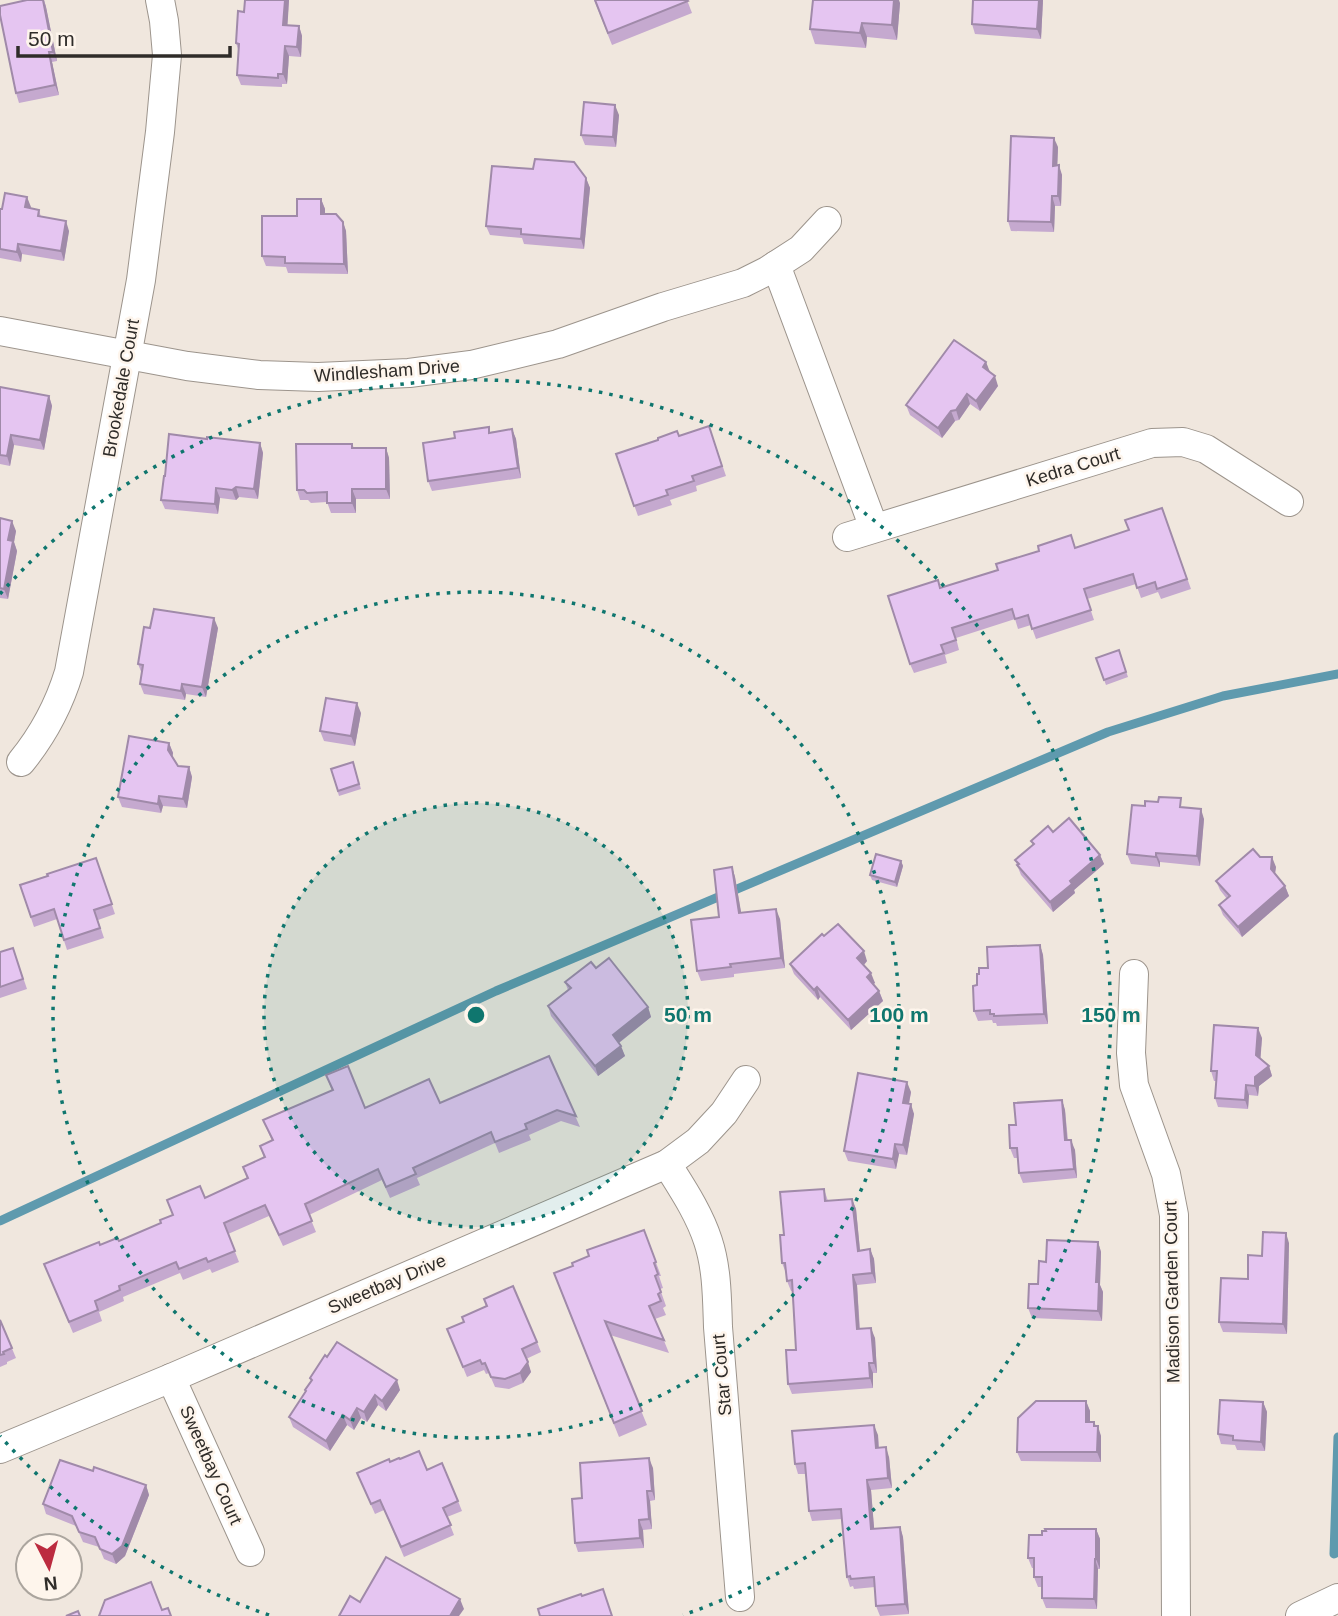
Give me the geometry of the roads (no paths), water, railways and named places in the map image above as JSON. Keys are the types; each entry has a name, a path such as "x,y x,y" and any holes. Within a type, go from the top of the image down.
{"street":[{"name":"Brookedale Court","path":"20,762 53,713 69,672 141,280 167,55 160,0"},
{"name":"Windlesham Drive","path":"0,331 187,366 259,376 318,377 409,373 471,365 558,344 663,307 743,283 801,249 827,221"},
{"path":"776,265 874,528"},
{"name":"Kedra Court","path":"847,537 1152,443 1183,442 1206,449 1289,502"},
{"name":"Madison Garden Court","path":"1134,974 1131,1053 1134,1085 1166,1174 1174,1215 1176,1616"},
{"name":"Sweetbay Drive","path":"0,1450 667,1164 698,1141 724,1113 746,1080"},
{"name":"Star Court","path":"667,1164 690,1200 708,1241 716,1283 740,1597"},
{"name":"Sweetbay Court","path":"171,1378 250,1552"},
{"path":"1300,1616 1338,1598"}],"waterway":[{"path":"0,1221 496,991 1108,732 1223,696 1338,674"},
{"path":"1338,1437 1334,1554 1338,1552"}]}
